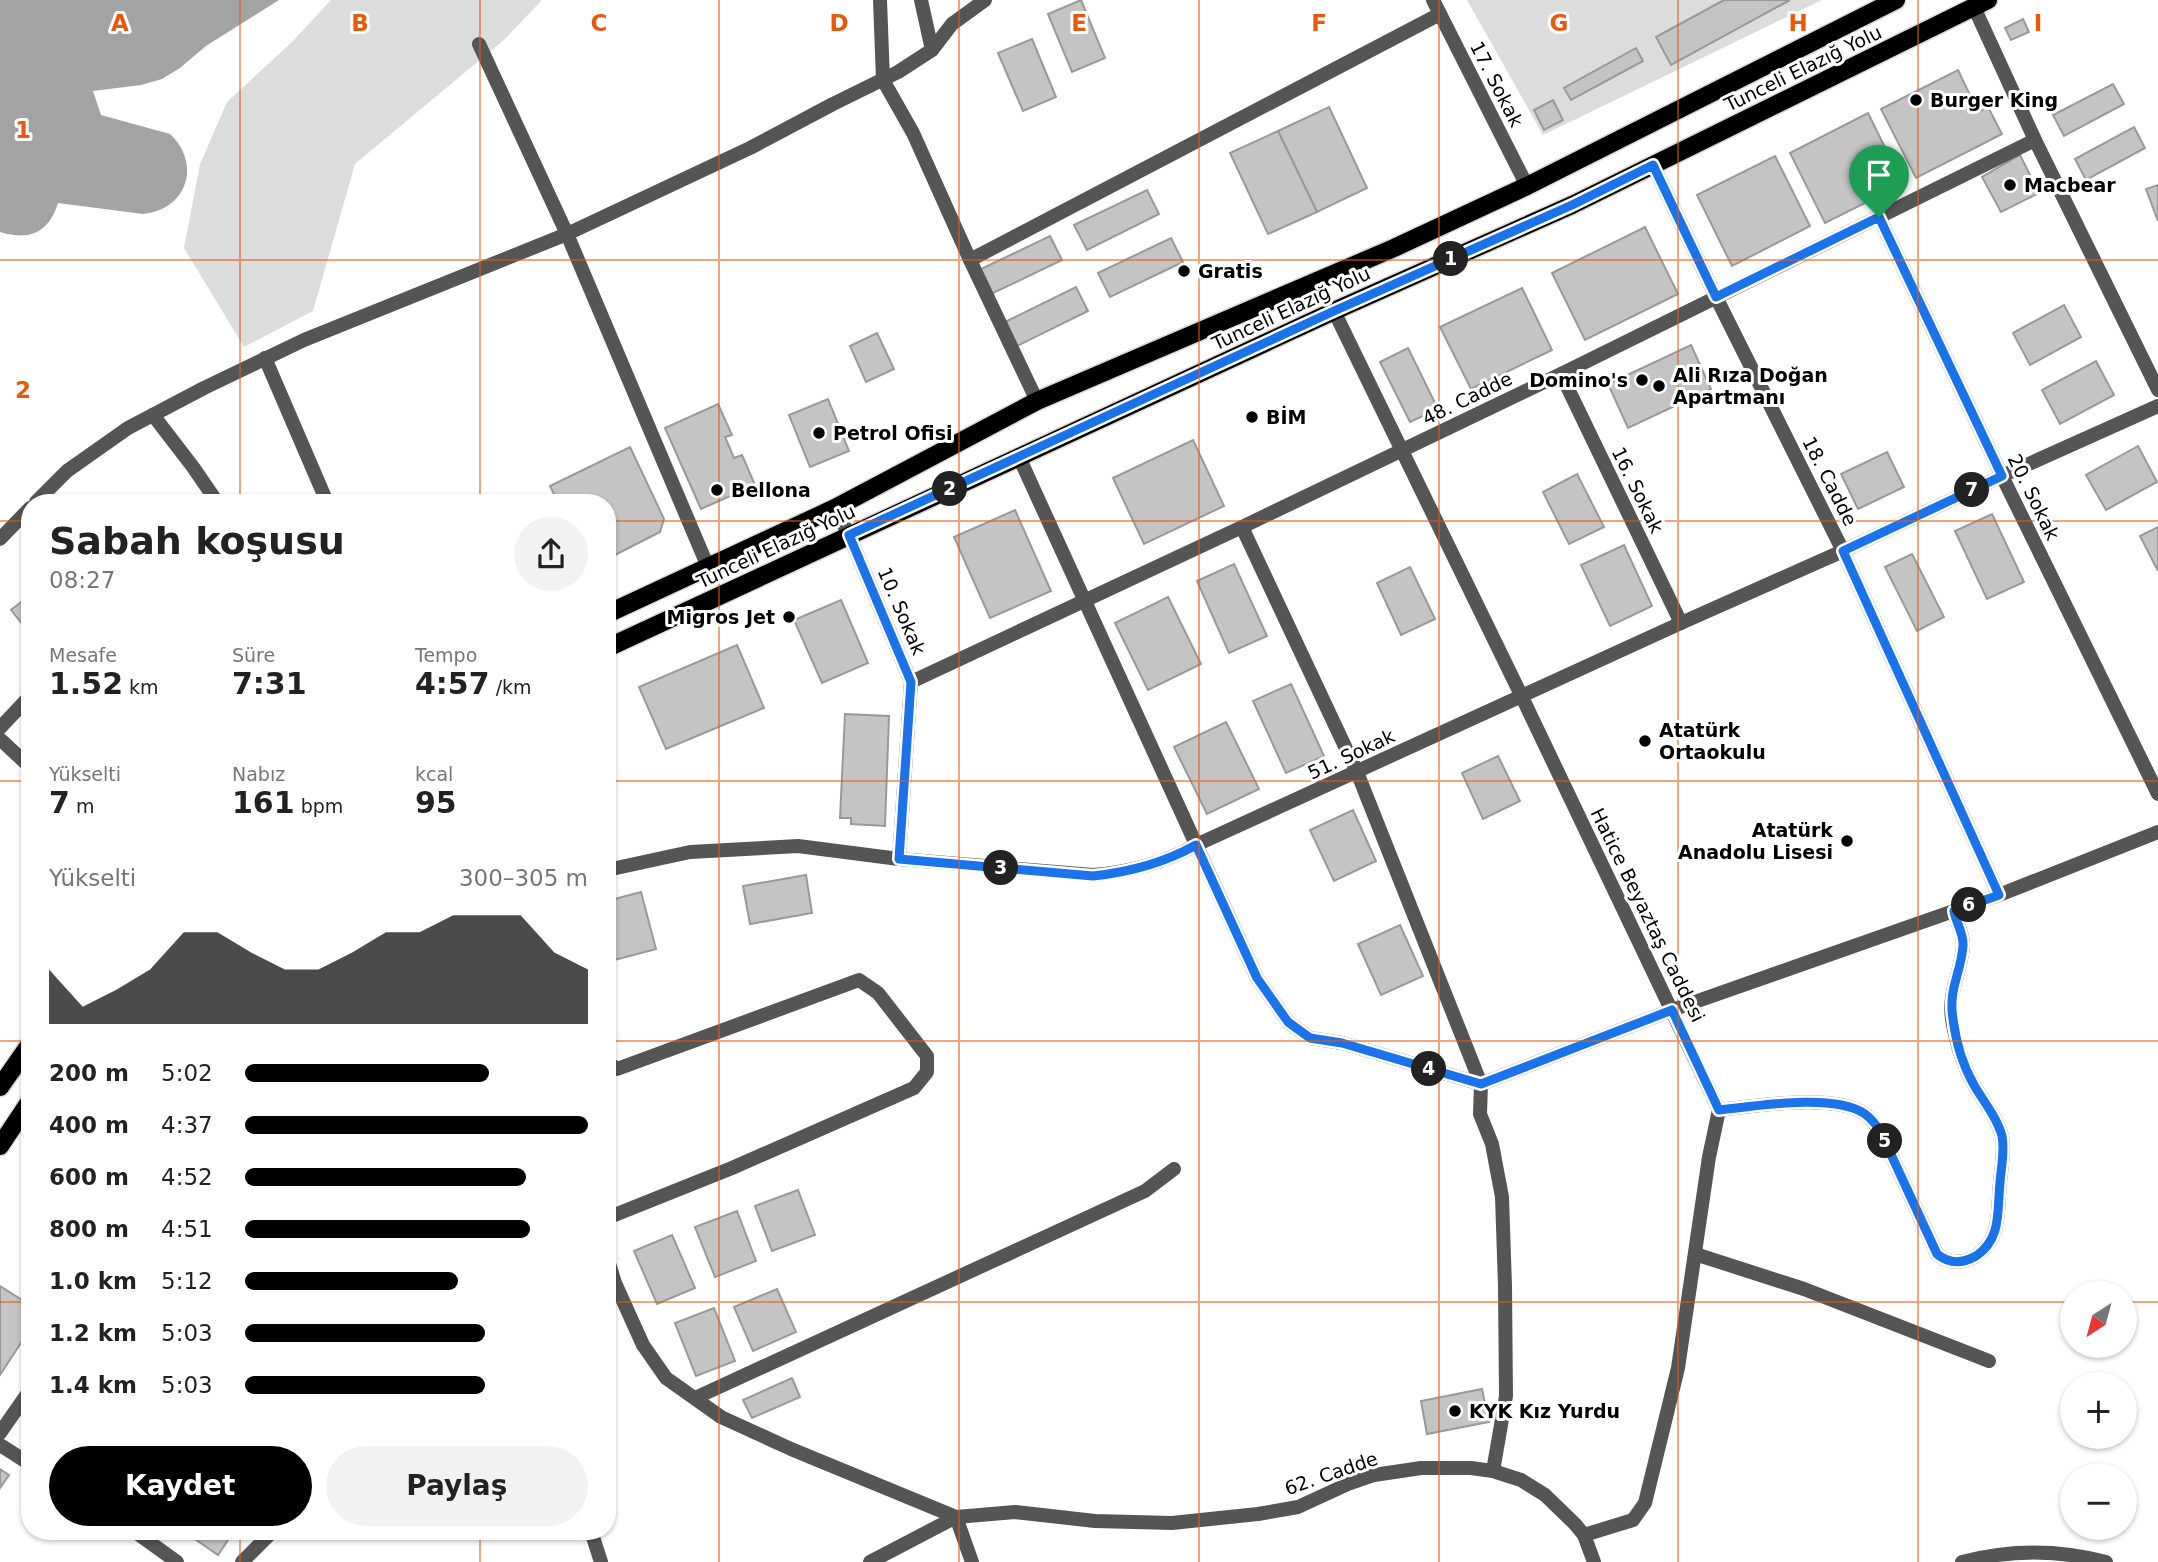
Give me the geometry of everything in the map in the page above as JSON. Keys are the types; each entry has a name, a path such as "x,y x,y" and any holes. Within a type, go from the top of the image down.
{"main road":[{"name":"Tunceli Elazığ Yolu","path":"616,610 835,509 1037,401 1394,248 1527,186 1896,0"},
{"name":"Tunceli Elazığ Yolu","path":"616,644 1334,311 1572,205 1981,4"},
{"path":"0,1087 21,1057"},
{"path":"0,1146 21,1114"}],"street":[{"path":"880,0 883,80 913,133 1037,401"},
{"path":"921,0 932,50"},
{"path":"44,494 67,471 128,428 265,358 567,234 750,148 883,80 932,50 952,24 985,0"},
{"name":"17. Sokak","path":"1433,0 1527,186"},
{"path":"1981,4 2035,140 2158,390"},
{"path":"970,260 1440,14"},
{"path":"479,44 567,234 708,567"},
{"name":"48. Cadde","path":"911,682 1561,374 2035,140"},
{"name":"18. Cadde","path":"1653,165 1843,551 1999,895"},
{"name":"20. Sokak","path":"1879,217 2158,794"},
{"name":"Hatice Beyaztaş Caddesi","path":"1334,311 1719,1110"},
{"path":"265,358 324,494"},
{"name":"16. Sokak","path":"1561,374 1681,623"},
{"name":"51. Sokak","path":"616,868 690,852 798,846 899,859 1093,876 1124,873 1177,856 2002,476 2158,407"},
{"path":"153,415 212,494"},
{"path":"1019,457 1257,978 1288,1022 1310,1038 1342,1043 1481,1084 1672,1010 1999,895 2158,832"},
{"name":"10. Sokak","path":"835,509 849,535 911,682 899,859"},
{"path":"0,538 21,517"},
{"path":"1242,527 1357,772 1481,1084 1480,1114 1492,1144 1502,1197 1506,1286 1506,1396 1493,1471"},
{"path":"0,728 21,706"},
{"path":"0,739 21,759"},
{"path":"1584,1535 1633,1520 1645,1503 1678,1368 1709,1157 1719,1110 1799,1101 1854,1108 1866,1115 1882,1135 1937,1254 1945,1261 1969,1259 1980,1253 1995,1232 1999,1217 2003,1149 1998,1124 1966,1069 1954,1031 1952,990 1963,945 1954,911"},
{"path":"616,1068 859,980 878,993 927,1056 926,1072 914,1088 732,1168 616,1214"},
{"path":"695,1398 1145,1191 1174,1169"},
{"path":"1695,1254 1804,1289 1989,1361"},
{"path":"616,1285 643,1345 666,1378 721,1417 956,1517 972,1562"},
{"path":"0,1433 21,1403"},
{"path":"0,1445 21,1458"},
{"name":"62. Cadde","path":"956,1517 1015,1512 1095,1521 1172,1523 1298,1507 1374,1475 1421,1468 1471,1468 1493,1471 1521,1480 1545,1495 1584,1535 1594,1562"},
{"path":"870,1562 956,1517"},
{"path":"150,1540 177,1562"},
{"path":"242,1562 264,1540"},
{"path":"593,1540 601,1562"},
{"path":"1962,1562 1986,1556 2039,1551 2106,1562"}],"shaded area":[{"path":"0,0 279,0 206,46 162,79 141,85 93,91 101,115 170,134 180,146 187,171 185,184 170,204 158,211 143,214 58,203 43,228 29,235 10,235 0,232"},
{"path":"331,0 542,0 505,39 355,164 313,311 244,347 184,248 200,164 227,102 293,41"},
{"path":"1467,0 1822,0 1543,135"}],"building":[{"path":"1081,0 1105,58 1072,72 1048,14"},
{"path":"1724,0 1790,0 1671,65 1656,37"},
{"path":"2023,19 2029,32 2011,40 2005,28"},
{"path":"1032,39 1056,97 1023,111 998,53"},
{"path":"1636,48 1643,61 1571,100 1564,88"},
{"path":"1958,70 1978,112 1988,107 2002,134 1916,178 1881,109"},
{"path":"2113,84 2124,104 2064,136 2053,115"},
{"path":"1553,100 1563,120 1544,130 1534,110"},
{"path":"1329,107 1367,188 1317,212 1278,131"},
{"path":"1868,113 1903,184 1825,223 1790,153"},
{"path":"2134,127 2145,148 2086,180 2075,159"},
{"path":"1278,131 1317,212 1268,234 1230,153"},
{"name":"Macbear","path":"2020,155 2039,193 2001,212 1982,177"},
{"path":"1775,156 1810,226 1732,266 1697,195"},
{"path":"2158,185 2158,221 2146,189"},
{"path":"1147,190 1159,214 1087,250 1074,225"},
{"path":"1645,227 1678,294 1585,340 1552,273"},
{"path":"1050,236 1062,260 989,295 977,271"},
{"path":"1171,238 1183,262 1110,297 1098,273"},
{"path":"1076,287 1088,311 1015,347 1003,323"},
{"path":"1522,288 1552,350 1471,389 1440,327"},
{"path":"2064,305 2081,337 2030,365 2013,333"},
{"path":"877,333 894,369 866,382 850,346"},
{"name":"Ali Rıza Doğan Apartmanı","path":"1691,345 1711,389 1628,428 1608,384"},
{"path":"1408,348 1438,409 1410,422 1380,362"},
{"path":"2096,361 2114,395 2060,424 2042,390"},
{"path":"828,399 849,451 810,467 789,415"},
{"path":"718,404 732,435 725,437 734,458 742,455 755,485 701,509 665,428"},
{"path":"1193,440 1224,506 1144,544 1113,478"},
{"path":"2138,446 2157,482 2106,510 2086,475"},
{"path":"630,447 664,519 660,532 616,554 616,494 554,494 550,486"},
{"path":"1887,452 1904,487 1858,509 1841,474"},
{"path":"1577,474 1604,527 1569,544 1543,492"},
{"path":"1015,510 1051,591 990,618 954,537"},
{"path":"1992,514 2024,582 1987,599 1955,531"},
{"path":"2158,527 2158,571 2140,536"},
{"path":"1624,545 1652,606 1610,626 1581,565"},
{"path":"1912,554 1944,617 1917,631 1885,567"},
{"path":"1234,564 1267,636 1229,653 1197,581"},
{"path":"1410,567 1435,619 1401,635 1377,583"},
{"path":"1168,597 1201,664 1148,690 1115,623"},
{"path":"841,600 868,663 822,683 794,620"},
{"path":"21,602 21,623 11,610"},
{"path":"737,645 764,708 666,749 639,687"},
{"path":"1291,684 1324,756 1286,773 1253,701"},
{"path":"845,714 889,716 885,826 851,824 851,818 840,818"},
{"path":"1226,722 1259,789 1207,814 1174,747"},
{"path":"1498,756 1520,801 1483,819 1462,773"},
{"path":"1353,810 1376,861 1334,881 1310,830"},
{"path":"806,875 812,913 750,924 743,886"},
{"path":"641,892 656,949 616,960 616,899"},
{"path":"1400,925 1423,976 1381,995 1358,944"},
{"path":"798,1190 815,1235 772,1251 755,1206"},
{"path":"737,1211 756,1261 715,1277 695,1227"},
{"path":"672,1235 695,1288 657,1304 634,1251"},
{"path":"0,1286 21,1299 21,1343 0,1375"},
{"path":"777,1289 796,1332 753,1351 734,1307"},
{"path":"714,1308 735,1361 696,1376 675,1323"},
{"path":"792,1378 800,1397 752,1418 743,1400"},
{"name":"KYK Kız Yurdu","path":"1482,1389 1489,1422 1427,1434 1421,1401"},
{"path":"0,1469 9,1475 0,1488"},
{"path":"196,1540 228,1540 218,1555"}],"place":[{"name":"Burger King","path":"1916,100"},
{"name":"Macbear","path":"2010,185"},
{"name":"Gratis","path":"1184,271"},
{"name":"Domino's","path":"1642,380"},
{"name":"Ali Rıza Doğan Apartmanı","path":"1659,386"},
{"name":"BİM","path":"1252,417"},
{"name":"Petrol Ofisi","path":"819,433"},
{"name":"Bellona","path":"717,490"},
{"name":"Migros Jet","path":"789,617"},
{"name":"Atatürk Ortaokulu","path":"1645,741"},
{"name":"Atatürk Anadolu Lisesi","path":"1847,841"},
{"name":"KYK Kız Yurdu","path":"1455,1411"}],"route":[{"path":"1653,165 1716,297 1879,217 2002,476 1843,551 1999,895 1954,911 1963,945 1952,990 1954,1031 1966,1069 1998,1124 2003,1149 1999,1217 1995,1232 1980,1253 1955,1262 1945,1261 1937,1254 1882,1135 1866,1115 1854,1108 1799,1101 1719,1110 1672,1010 1481,1084 1342,1043 1310,1038 1288,1022 1257,978 1196,845 1177,856 1124,873 1093,876 899,859 911,682 849,535 1334,311 1572,205 1653,165"}]}
